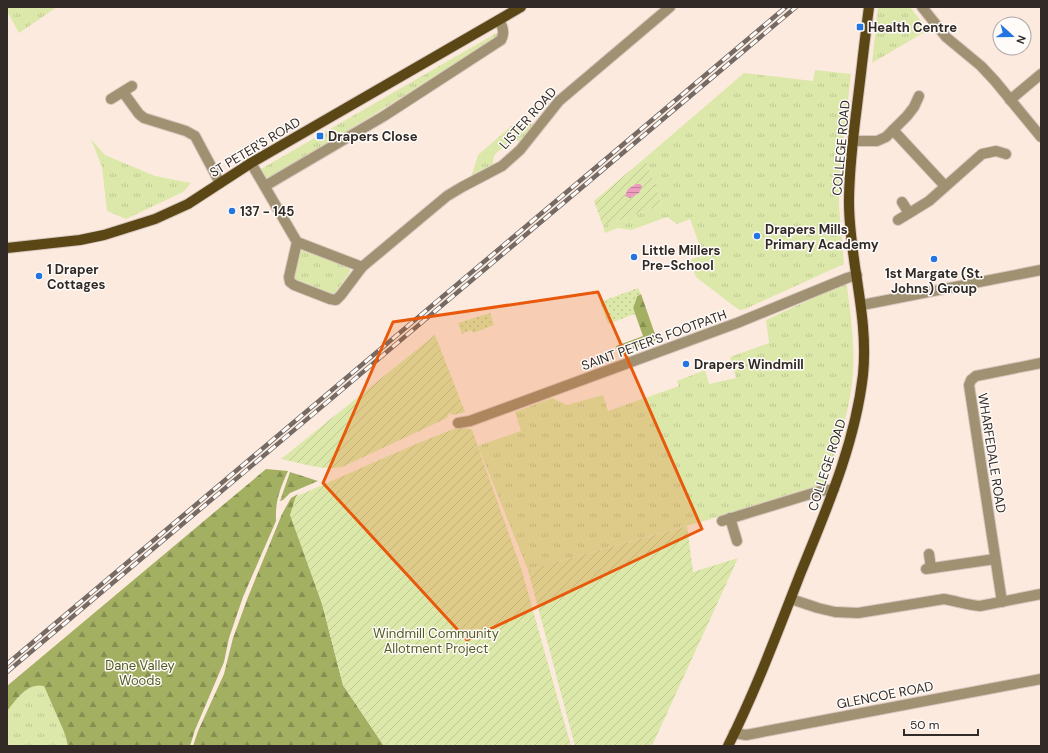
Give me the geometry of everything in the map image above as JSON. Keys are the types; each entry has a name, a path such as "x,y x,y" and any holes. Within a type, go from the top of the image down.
{"main road":[{"name":"ST PETER'S ROAD","path":"7,248 73,241 104,235 155,219 188,204 251,163 521,7"},
{"name":"COLLEGE ROAD","path":"728,746 765,664 834,489 849,448 858,411 863,373 864,344 862,306 850,224 849,201 853,141 869,7"}],"street":[{"name":"LISTER ROAD","path":"297,242 289,277 290,282 294,285 336,300 341,296 362,267 447,196 502,166 520,150 559,101 670,7"},
{"path":"922,7 946,37 981,66 1041,137"},
{"path":"265,186 384,116 501,40 503,37 503,30 499,20"},
{"path":"1010,100 1041,74"},
{"path":"111,99 132,86"},
{"path":"123,92 133,107 144,118 186,131 195,136 220,183"},
{"path":"853,141 877,141 886,137 907,116 919,96"},
{"path":"893,130 945,186"},
{"path":"898,220 929,201 982,154 996,151 1006,154"},
{"path":"251,163 297,242 362,267"},
{"path":"902,202 909,213"},
{"path":"862,306 1041,270"},
{"name":"SAINT PETER'S FOOTPATH","path":"458,423 470,421 737,323 857,275"},
{"name":"WHARFEDALE ROAD","path":"1002,602 969,382 976,376 1041,363"},
{"path":"737,541 726,520 820,491 834,489"},
{"path":"929,554 929,569 995,559"},
{"path":"791,599 835,612 858,613 944,599 980,606 1041,594"},
{"name":"GLENCOE ROAD","path":"734,733 746,734 1041,679"}],"highlighted area":[{"path":"598,292 702,529 467,640 323,483 393,322"}],"green space":[{"path":"7,7 57,7 19,33 7,11"},
{"path":"878,7 910,7 928,30 872,63"},
{"path":"498,32 498,36 493,41 269,179 264,178 261,169"},
{"path":"815,70 851,74 839,179 839,206 844,264 740,310 696,277 690,260 703,255 690,219 677,224 667,217 631,230 618,228 605,233 603,226 662,205 645,158 744,73 813,81"},
{"path":"534,123 520,141 512,140 494,155 493,164 472,175 478,155 511,126"},
{"path":"91,139 105,155 155,176 191,183 183,192 126,219 107,211 102,167"},
{"path":"645,158 662,205 603,226 594,201"},
{"path":"305,249 348,265 347,268 350,269 350,272 335,293 327,293 295,281 294,275 299,252"},
{"path":"843,284 847,286 851,322 853,347 852,383 844,423 822,488 528,570 478,446 521,431 515,412 552,398 567,405 603,395 608,411 679,386 677,381 705,370 709,384 736,378 730,357 769,343 766,320"},
{"path":"638,288 641,294 637,296 633,308 635,314 608,324 600,302"},
{"path":"641,294 657,340 619,354 616,346 643,336 633,308 637,296"},
{"path":"490,313 494,325 473,333 471,330 462,334 458,323"},
{"path":"435,335 465,412 453,415 449,413 447,418 342,467 319,467 281,459"},
{"name":"Windmill Community Allotment Project","path":"461,426 472,430 522,571 571,746 384,746 343,685 323,607 290,515 295,499 297,496"},
{"name":"Dane Valley Woods","path":"266,469 288,471 276,507 276,521 243,597 229,638 224,662 195,730 190,746 68,746 65,734 44,686 38,685 27,689 18,697 7,711 7,686"},
{"path":"290,472 318,481 290,493 280,501"},
{"name":"Dane Valley Woods","path":"298,494 295,499 343,685 384,746 193,746 198,731 224,674 233,638 282,514 291,498"},
{"path":"687,526 693,572 738,558 652,746 575,746 528,570"},
{"path":"30,674 44,686 65,734 68,746 7,746 7,687"}],"shaded area":[{"path":"636,184 640,184 642,186 639,193 630,198 625,196 628,189"}],"railway":[{"path":"7,664 786,7"},
{"path":"7,672 796,7"}],"place":[{"name":"Health Centre","path":"860,27"},
{"name":"Drapers Close","path":"320,136"},
{"name":"137 - 145","path":"232,211"},
{"name":"Drapers Mills Primary Academy","path":"757,236"},
{"name":"Little Millers Pre-School","path":"634,257"},
{"name":"1st Margate (St. Johns) Group","path":"934,259"},
{"name":"1 Draper Cottages","path":"39,276"},
{"name":"Drapers Windmill","path":"686,364"}]}
